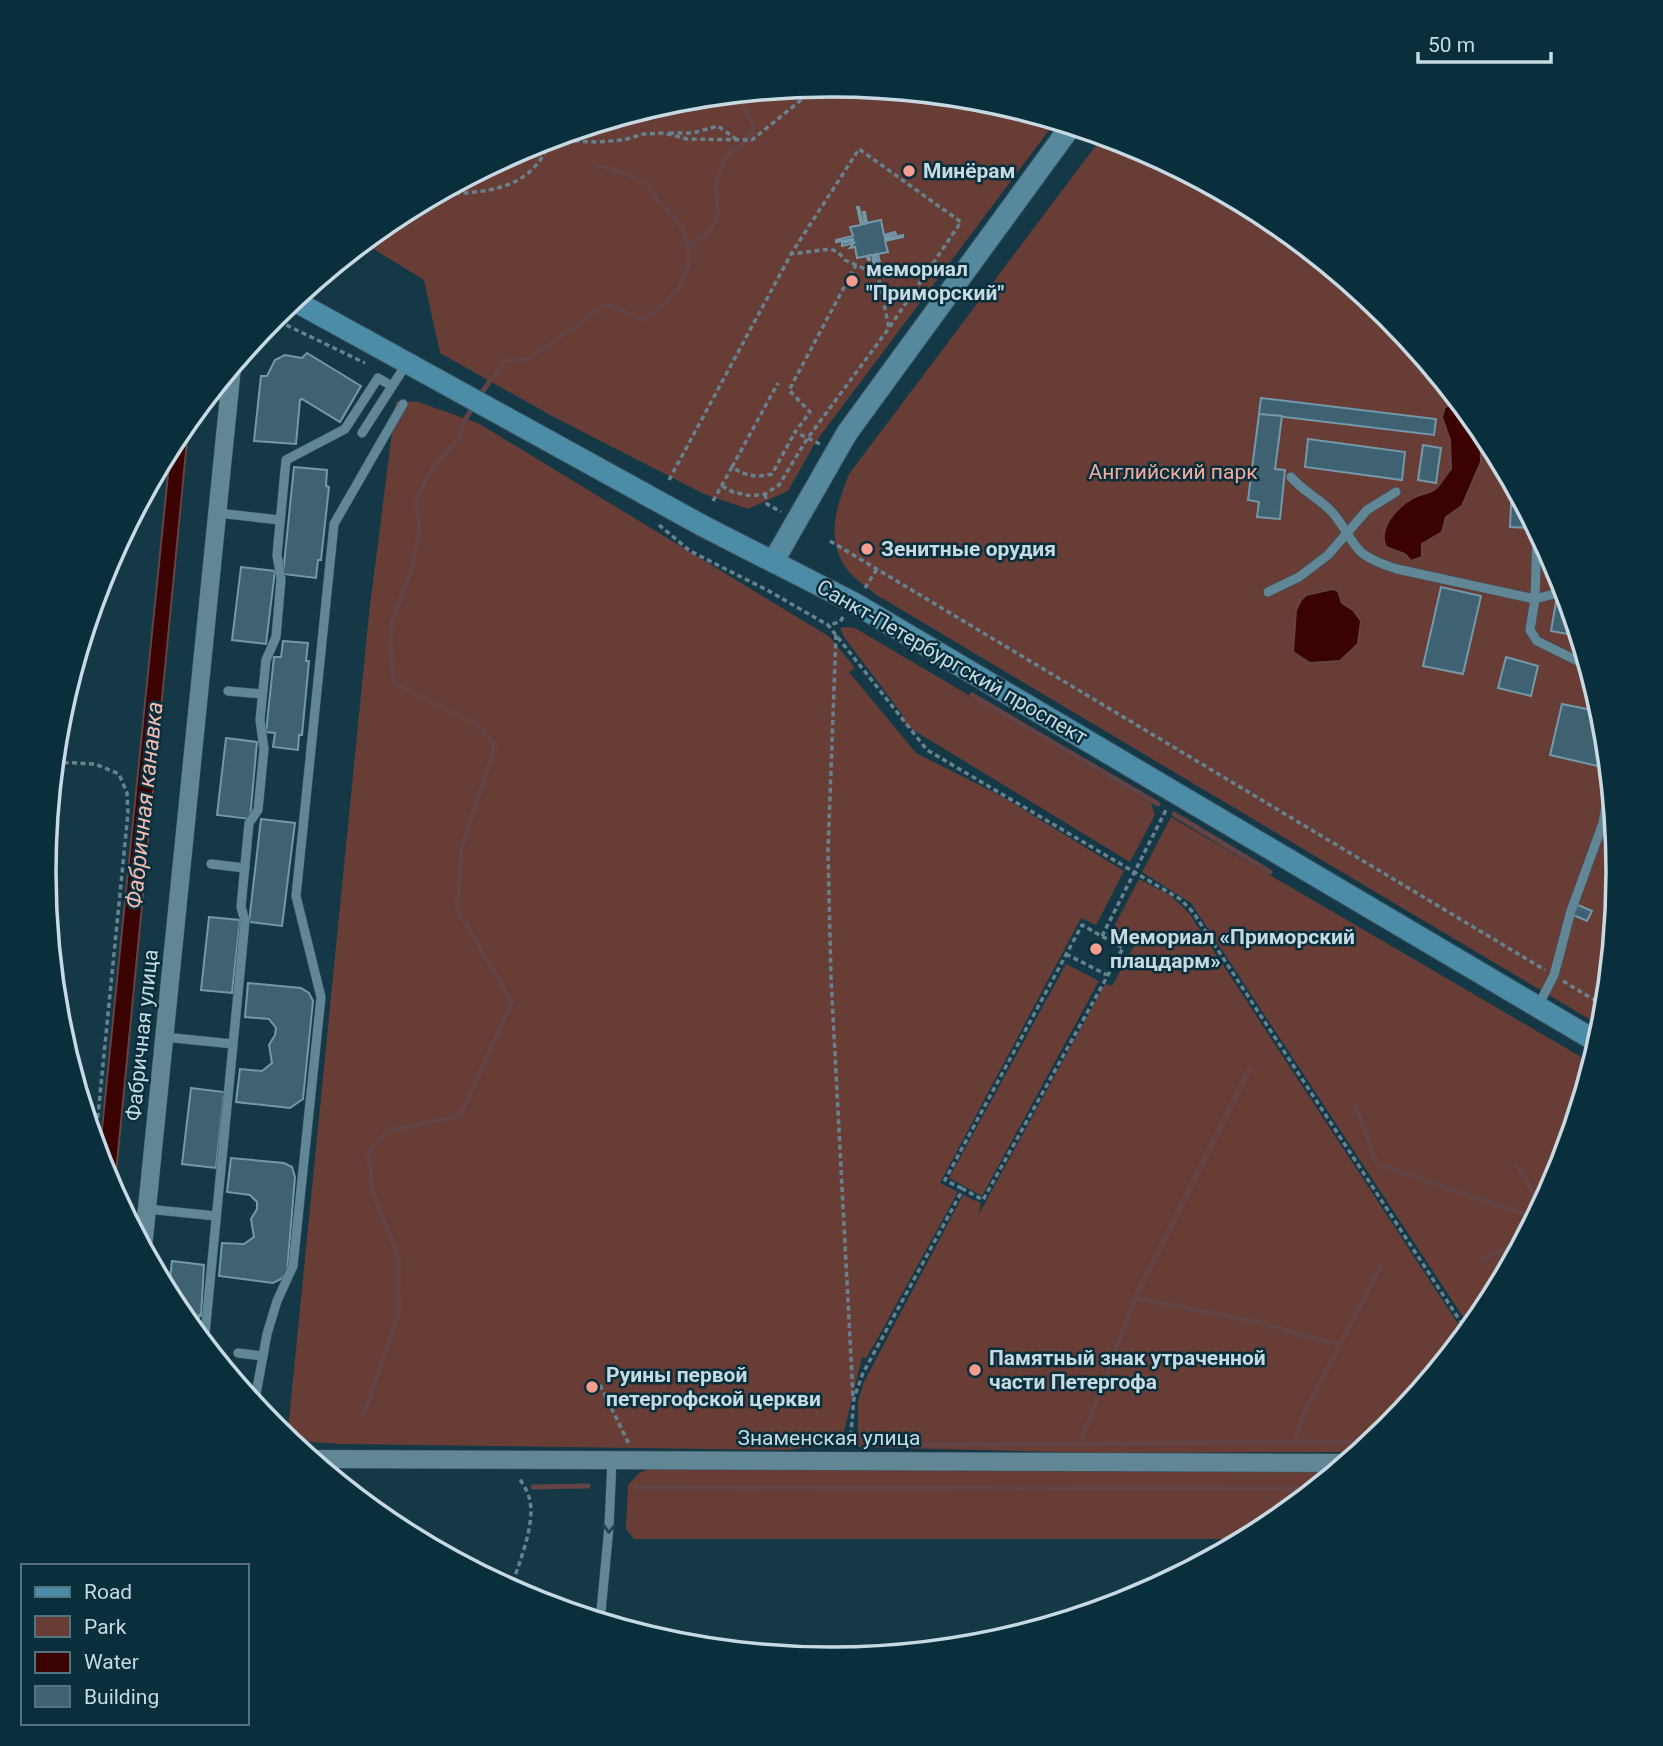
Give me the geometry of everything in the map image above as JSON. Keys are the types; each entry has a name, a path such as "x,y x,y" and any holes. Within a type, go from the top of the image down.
{"main road":[{"path":"773,562 847,433 1066,134"},
{"name":"Санкт-Петербургский проспект","path":"303,306 773,562 854,603 1589,1037"}],"street":[{"name":"Фабричная улица","path":"145,1232 230,383"},
{"name":"Знаменская улица","path":"324,1459 1335,1463"}],"lane":[{"path":"362,432 407,363"},
{"path":"205,1330 245,921 241,907 249,823 258,810 264,749 260,720 262,694 266,660 276,637 281,579 277,555 286,460 345,429 378,378 392,386"},
{"path":"256,1393 276,1301 293,1266 321,997 296,896 334,524 403,404"},
{"path":"1291,477 1326,506 1342,523 1360,551 1375,562 1535,599 1555,594"},
{"path":"1268,592 1299,577 1328,555 1367,510 1396,492"},
{"path":"217,513 280,520"},
{"path":"1536,551 1535,599 1530,630 1537,641 1578,661"},
{"path":"228,691 262,694"},
{"path":"1538,1006 1554,975 1571,911 1604,815"},
{"path":"211,864 245,868"},
{"path":"164,1037 233,1044"},
{"path":"147,1209 216,1216"},
{"path":"238,1353 263,1356"},
{"path":"601,1613 612,1460"}],"path":[{"path":"663,133 687,139 752,140 803,98"},
{"path":"576,141 623,140 644,134 693,133 718,126 738,141"},
{"path":"669,480 791,254 859,149 961,222 889,328 807,439 779,485 765,494 751,496 722,486"},
{"path":"460,192 494,190 515,182 531,172 544,154"},
{"path":"791,254 830,249 878,275 889,328"},
{"path":"732,467 758,478 772,474 795,432 810,412 789,390 856,265"},
{"path":"284,324 374,368"},
{"path":"713,501 778,383"},
{"path":"795,432 820,444"},
{"path":"765,494 767,504 782,513"},
{"path":"830,541 1596,1001"},
{"path":"859,596 877,569"},
{"path":"840,622 828,625 927,750 1180,899 1193,912 1462,1324"},
{"path":"836,635 828,877 854,1398 849,1461"},
{"path":"65,762 95,764 119,774 127,793 128,813 97,1123"},
{"path":"1102,936 1167,807"},
{"path":"1082,925 1102,936 1123,948 983,1200 945,1180 1082,925"},
{"path":"1066,954 1107,975"},
{"path":"854,1398 863,1373 962,1189"},
{"path":"600,1385 628,1441 632,1460"},
{"path":"508,1461 530,1499 526,1537 513,1580"}],"green space":[{"path":"781,99 882,99 983,112 1049,129 815,443 788,491 748,509 704,494 552,416 440,353 424,280 373,248 444,201 489,177 582,139 680,112"},
{"name":"Английский парк","path":"1096,145 1174,177 1219,201 1304,258 1380,325 1447,401 1503,485 1548,576 1581,672 1600,772 1605,822 1605,924 1592,1021 875,594 849,572 836,545 837,509 849,474"},
{"path":"396,401 418,402 478,423 830,637 855,668 849,672 916,753 1003,797 1124,871 1096,925 1081,918 940,1183 958,1192 875,1343 866,1358 862,1358 843,1435 819,1446 787,1450 340,1444 304,1441 288,1426 369,614"},
{"path":"840,628 855,628 1151,803 1155,815 1130,862 905,725 902,714 844,637"},
{"path":"1171,817 1584,1059 1566,1122 1527,1216 1503,1261 1465,1320 1191,903 1142,872"},
{"path":"1139,879 1170,895 1189,913 1460,1327 1415,1384 1347,1452 1096,1453 858,1447 858,1401 864,1382 963,1195 981,1203 979,1214 1105,984 1112,986 1134,946 1111,932"},
{"path":"1066,964 1099,981 982,1196 949,1178"},
{"path":"651,1468 1325,1471 1262,1518 1229,1539 634,1539 626,1529 628,1485 639,1473"}],"water":[{"path":"1450,405 1476,442 1481,449 1481,462 1462,506 1446,517 1442,532 1422,544 1422,557 1411,561 1405,554 1386,547 1384,533 1390,519 1401,507 1415,497 1434,490 1451,469 1450,440 1442,417 1445,407"},
{"name":"Фабричная канавка","path":"187,442 116,1172 102,1134 168,472"},
{"path":"1333,589 1338,591 1342,603 1353,610 1361,621 1358,644 1340,661 1310,663 1293,652 1296,610 1306,595"}],"building":[{"path":"857,207 863,224 865,212 867,223 881,220 884,235 895,232 896,234 885,239 903,235 885,241 888,252 878,254 882,271 879,271 876,254 874,266 872,255 869,255 870,260 867,256 857,258 855,247 850,248 854,243 842,246 842,243 853,239 836,242 853,236 850,227 861,225"},
{"path":"307,353 361,386 340,422 302,399 296,444 254,441 261,376 267,376 275,360 285,355 302,358"},
{"path":"1261,398 1436,419 1434,435 1259,414"},
{"path":"1259,414 1282,416 1275,469 1285,470 1280,519 1257,517 1259,502 1248,500"},
{"path":"1308,439 1405,452 1402,480 1305,467"},
{"path":"1423,445 1441,448 1436,483 1418,480"},
{"path":"294,467 327,470 326,486 329,487 321,560 318,560 316,578 283,574"},
{"path":"1511,500 1526,528 1510,527"},
{"path":"241,567 275,571 266,644 232,640"},
{"path":"1441,587 1481,596 1463,674 1423,666"},
{"path":"1556,602 1569,634 1551,631"},
{"path":"283,641 308,643 306,661 309,661 302,735 299,735 298,750 273,747 275,733 266,732 274,657 281,657"},
{"path":"1506,657 1538,666 1531,696 1498,688"},
{"path":"1562,704 1589,709 1599,766 1550,755"},
{"path":"226,738 257,742 250,819 217,815"},
{"path":"261,819 295,823 282,926 249,922"},
{"path":"1578,905 1592,911 1587,921 1573,915"},
{"path":"209,917 240,920 232,993 201,990"},
{"path":"248,983 301,988 309,993 313,1001 303,1099 290,1108 236,1102 240,1069 262,1071 272,1063 269,1045 276,1028 269,1019 245,1017"},
{"path":"191,1088 224,1092 216,1168 182,1164"},
{"path":"231,1158 284,1163 292,1167 295,1177 287,1272 273,1283 219,1276 222,1243 244,1244 254,1237 251,1219 257,1209 257,1202 250,1195 227,1192"},
{"path":"172,1261 204,1265 198,1320 187,1304 170,1277"}],"waterway":[{"path":"688,248 714,225 718,209 716,186 723,162 748,139 754,125 741,103"},
{"path":"478,398 505,360 527,360 604,306 644,319 671,297 684,278 689,257 679,222 644,183 626,174 593,164"},
{"path":"364,1414 398,1315 399,1259 373,1193 368,1154 386,1131 460,1116 512,1002 457,909 462,847 495,746 475,724 394,683 390,650 392,622 412,569 419,531 416,499 433,467 460,438 463,423 473,407"},
{"path":"972,695 1158,804"},
{"path":"1174,814 1270,872"},
{"path":"1135,1298 1250,1068"},
{"path":"1355,1105 1377,1164 1527,1215"},
{"path":"1517,1166 1536,1197"},
{"path":"1483,1260 1511,1245"},
{"path":"1294,1443 1302,1417 1381,1266"},
{"path":"1080,1444 1135,1298 1257,1322 1339,1345"},
{"path":"883,1445 1358,1442"},
{"path":"533,1487 588,1486"},
{"path":"635,1487 1303,1489"}],"place":[{"name":"Минёрам","path":"909,171"},
{"name":"мемориал \"Приморский\"","path":"852,281"},
{"name":"Зенитные орудия","path":"867,549"},
{"name":"Мемориал «Приморский плацдарм»","path":"1096,949"},
{"name":"Памятный знак утраченной части Петергофа","path":"975,1370"},
{"name":"Руины первой петергофской церкви","path":"592,1387"}]}
